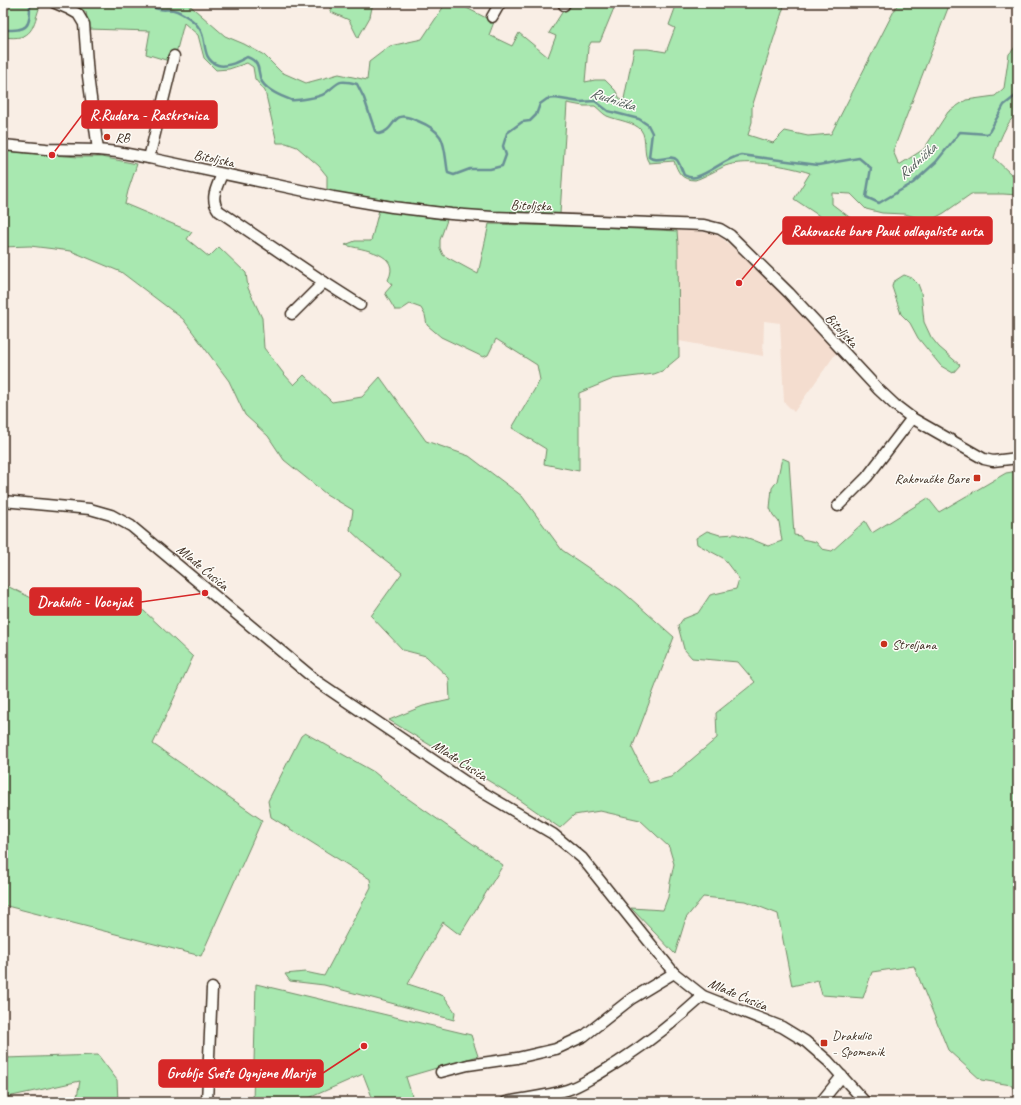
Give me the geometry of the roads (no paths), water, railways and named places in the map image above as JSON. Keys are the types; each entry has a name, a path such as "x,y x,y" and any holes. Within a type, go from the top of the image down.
{"street":[{"path":"55,3 78,14 84,24 88,76 98,150"},
{"path":"492,17 500,3"},
{"path":"149,158 174,56"},
{"name":"Bitoljska","path":"3,145 56,150 98,150 149,158 333,197 392,207 451,214 704,225 720,229 730,235 790,293 894,406 976,455 993,461 1018,458"},
{"path":"222,174 213,199 214,205 219,211 360,305"},
{"path":"292,314 324,282"},
{"path":"838,506 867,477 912,418"},
{"name":"Mlađe Ćusića","path":"3,501 90,509 111,515 132,526 318,682 470,785 553,834 582,858 674,973 703,996 782,1027 805,1041 828,1061 865,1102"},
{"path":"441,1072 468,1065 517,1058 556,1049 584,1036 631,999 674,973"},
{"path":"207,1102 212,988"},
{"path":"506,1102 568,1090 590,1079 611,1067 644,1044 703,996"},
{"path":"821,1102 842,1076"}],"waterway":[{"name":"Rudnička","path":"3,30 18,29 26,26 29,18 30,3"},
{"name":"Rudnička","path":"78,3 84,6 96,3"},
{"name":"Rudnička","path":"149,3 159,9 177,11 195,23 202,33 206,54 212,62 225,66 247,57 252,59 257,65 262,82 275,93 291,100 322,95 341,82 357,84 364,98 375,131 379,134 383,133 397,118 404,116 428,126 435,130 439,135 444,147 448,173 454,175 470,169 490,169 502,166 506,155 503,146 507,133 522,122 530,121 536,115 540,104 547,99 555,98 580,102 595,101 608,111 639,119 648,125 652,133 649,157 652,159 674,158 677,160 684,175 690,177 702,175 729,159 741,155 818,165 859,158 871,168 866,197 879,203 913,183 936,162 960,132 988,134 1004,105 1018,94"}],"place":[{"name":"RB","path":"107,137"},
{"name":"R.Rudara - Raskrsnica","path":"52,155"},
{"name":"Rakovacke bare Pauk odlagaliste auta","path":"739,283"},
{"name":"Rakovačke Bare","path":"977,478"},
{"name":"Drakulic - Vocnjak","path":"205,593"},
{"name":"Streljana","path":"884,644"},
{"name":"Drakulic - Spomenik","path":"824,1043"},
{"name":"Groblje Svete Ognjene Marije","path":"364,1046"}]}
